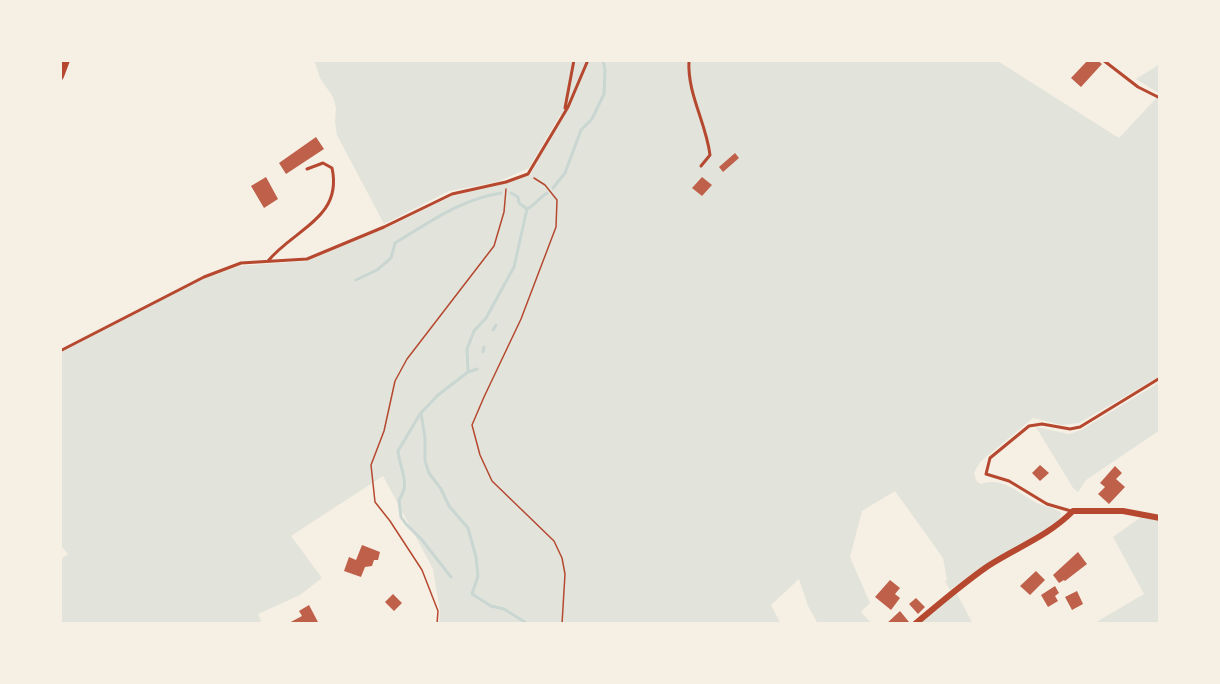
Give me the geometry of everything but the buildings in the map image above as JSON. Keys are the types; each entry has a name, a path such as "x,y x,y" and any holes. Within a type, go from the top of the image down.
{"street":[{"path":"60,76 66,60"},
{"path":"915,624 954,590 989,565 1058,526 1073,511 1123,511 1160,518"}],"lane":[{"path":"60,351 204,277 241,263 307,259 452,194 506,182 528,174 564,110 574,60"},
{"path":"564,110 568,107 588,60"},
{"path":"690,60 690,82 708,140 710,155 701,166"},
{"path":"1103,60 1138,87 1160,98"},
{"path":"268,261 277,250 309,228 326,208 334,190 332,168 323,163 308,169"},
{"path":"1073,511 1047,504 1009,481 986,474 990,458 1029,426 1042,424 1070,429 1080,427 1160,378"}],"path":[{"path":"528,174 545,185 557,200 556,226 520,319 472,425 480,455 492,481 554,541 562,558 565,574 562,624"},
{"path":"437,624 438,611 422,570 375,502 371,465 384,431 395,381 407,359 494,246 504,212 506,182"}],"shaded area":[{"path":"314,60 996,60 1119,138 1160,94 1160,376 1079,423 1062,425 1033,418 980,462 974,473 977,482 1004,484 1039,504 1059,511 1061,513 1059,522 986,564 950,590 945,581 947,580 943,558 895,491 862,511 850,557 870,603 861,612 872,624 818,624 808,606 799,579 771,605 781,624 439,624 440,612 433,569 383,476 291,536 322,578 300,595 258,614 262,624 60,624 60,560 68,554 60,545 60,353 198,281 239,266 307,261 384,229 452,196 508,183 530,175 563,116 560,115 529,168 497,182 449,191 384,224 337,135 336,108 333,97 320,78"},
{"path":"1160,64 1160,94 1136,79"},
{"path":"1160,382 1160,430 1086,480 1078,492 1073,488 1036,427 1069,434 1081,430"},
{"path":"1141,517 1160,520 1160,624 1093,624 1144,594 1113,537"},
{"path":"956,592 973,624 919,624"}],"waterway":[{"path":"553,188 565,173 581,130 592,119 604,94 603,60"},
{"path":"356,280 377,270 391,258 395,243 433,220 458,206 501,193"},
{"path":"511,193 518,197 519,203 527,209"},
{"path":"528,624 504,609 491,606 472,594 478,576 476,557 468,528 449,506 441,489 429,473 425,461 425,438 421,413 438,395 468,372 467,349 474,331 486,318 514,267 527,209 547,193"},
{"path":"493,330 496,325"},
{"path":"483,352 484,347"},
{"path":"468,372 477,369"},
{"path":"420,414 398,451 404,476 404,488 399,500 401,517 451,577"}]}
